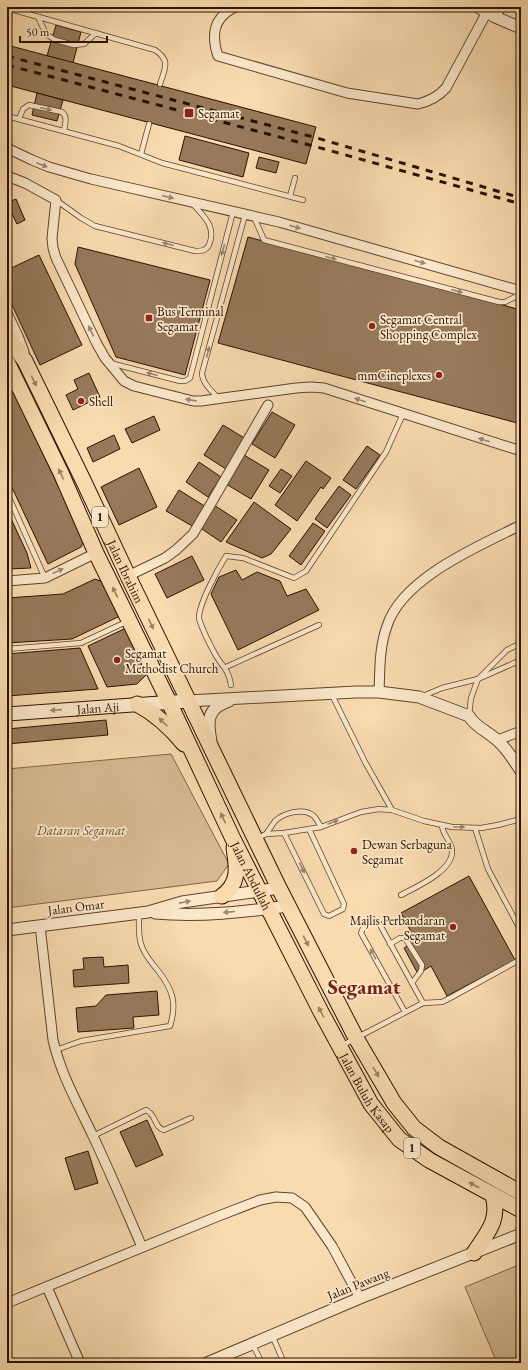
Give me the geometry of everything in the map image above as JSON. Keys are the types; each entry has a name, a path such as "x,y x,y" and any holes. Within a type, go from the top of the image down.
{"highway":[{"name":"Jalan Ibrahim","path":"7,336 25,361 188,701"},
{"name":"Jalan Ibrahim","path":"7,362 96,553 169,702"},
{"name":"Jalan Abdullah","path":"188,701 214,753 261,837 279,888 356,1038"},
{"name":"Jalan Abdullah","path":"169,702 233,839 340,1047"},
{"path":"137,704 150,710 159,717 179,738 197,762"},
{"path":"222,896 232,888 236,876 233,839"},
{"name":"Jalan Buluh Kasap","path":"356,1038 394,1104 414,1128 439,1147 521,1193"},
{"name":"Jalan Buluh Kasap","path":"340,1047 371,1104 399,1139 429,1160 521,1210"},
{"path":"474,1253 487,1234 494,1218 496,1208 493,1195"}],"main road":[{"name":"Jalan Aji","path":"7,714 188,701"}],"street":[{"path":"235,7 226,12 219,20 215,33 215,47 218,56 347,93 418,104 428,102 438,97 446,88 490,11 521,28"},
{"path":"7,148 49,167 91,179 286,224 521,291"},
{"path":"7,176 25,183 56,200 52,238 56,258 97,344 108,362 124,381 134,386 193,401 296,388 324,388 521,451"},
{"path":"7,313 20,342 25,361"},
{"path":"128,576 165,558 176,550 192,534 268,405"},
{"path":"379,692 380,652 387,625 396,608 404,598 433,572 521,525"},
{"path":"7,582 45,578 96,553"},
{"path":"188,701 332,693 379,692 420,697 469,716 472,721 498,740 521,771"},
{"path":"214,753 209,725 210,716 216,706 237,698"},
{"path":"498,740 521,731"},
{"name":"Jalan Omar","path":"7,930 144,913 182,902 279,888"},
{"name":"Jalan Omar","path":"144,913 180,915 268,909 288,906"},
{"path":"40,926 53,1040 63,1075 93,1136 142,1247"},
{"path":"7,1303 260,1200 276,1198 292,1198 305,1206 332,1246 360,1298"},
{"name":"Jalan Pawang","path":"207,1363 360,1298 521,1234"},
{"path":"47,1287 80,1363"}],"lane":[{"path":"7,8 155,50 162,55 166,64 160,84"},
{"path":"38,17 46,34 55,40 74,45 84,44 96,33"},
{"path":"19,119 23,108 29,105 62,112 66,118 64,131"},
{"path":"7,116 119,146 162,163 303,200"},
{"path":"141,154 149,124"},
{"path":"290,196 295,178"},
{"path":"56,200 95,226 195,251 203,251 209,244 211,229 209,223 191,202"},
{"path":"108,362 180,381 185,381 190,378 233,212"},
{"path":"250,216 264,240 499,302 505,302 521,294"},
{"path":"218,398 204,381 202,373 250,216"},
{"path":"231,685 226,667 220,662 214,653 201,626 198,615 204,599 226,556 243,558 294,578 306,571 386,452 404,414"},
{"path":"7,494 45,578"},
{"path":"7,649 81,643 130,621"},
{"path":"226,667 319,625"},
{"path":"469,716 471,698 478,678 507,650 521,643"},
{"path":"420,697 442,688 478,678 521,660"},
{"path":"332,693 362,755 392,810"},
{"path":"261,837 321,827 361,812 379,809 392,810 452,827 475,828 521,820"},
{"path":"261,837 277,820 298,811 307,812 314,816 321,827"},
{"path":"401,894 430,880 451,858 451,844 444,835 442,825"},
{"path":"475,828 488,869 521,931"},
{"path":"284,834 324,914 329,916 343,909 344,904 308,829"},
{"path":"56,1050 81,1041 170,1026 173,1018 173,996 169,986 149,960 140,943 144,913"},
{"path":"405,1012 361,933 363,927 368,923 378,923 423,1003"},
{"path":"390,944 400,938 405,938 422,965 422,971 412,983"},
{"path":"340,1047 423,1003 442,1002 521,959"},
{"path":"93,1136 146,1110 153,1115 158,1127 164,1130 192,1118"},
{"path":"272,1335 284,1363"},
{"path":"253,1343 262,1363"}],"green space":[{"name":"Dataran Segamat","path":"171,754 229,864 217,881 7,908 7,769"},
{"path":"521,1264 521,1363 497,1363 465,1287"}],"building":[{"path":"56,25 81,32 73,63 47,56"},
{"name":"Segamat","path":"7,45 316,127 306,164 7,85"},
{"path":"37,93 63,100 57,121 32,115"},
{"path":"185,136 249,153 243,177 179,160"},
{"path":"259,157 279,162 276,173 256,168"},
{"path":"7,194 11,201 16,199 25,220 17,224 7,204"},
{"name":"Segamat Central Shopping Complex","path":"248,237 521,310 521,424 218,343"},
{"name":"Bus Terminal Segamat","path":"78,247 210,280 185,375 116,357 75,264"},
{"path":"39,255 82,345 40,365 7,294 7,270"},
{"path":"89,373 100,397 73,410 66,395 78,389 74,380"},
{"path":"7,377 84,540 81,547 48,564 7,477"},
{"path":"272,412 295,425 275,458 252,444"},
{"path":"154,416 160,430 132,443 125,429"},
{"path":"223,425 246,439 226,469 204,455"},
{"path":"114,435 120,449 93,462 87,448"},
{"path":"367,446 380,455 356,489 343,480"},
{"path":"244,455 269,470 251,499 226,484"},
{"path":"306,461 331,478 323,489 321,487 297,521 275,505"},
{"path":"199,462 221,477 208,497 186,482"},
{"path":"139,468 157,507 119,525 101,487"},
{"path":"281,469 292,476 280,493 269,486"},
{"path":"339,486 351,495 327,528 315,519"},
{"path":"179,490 206,507 194,527 166,511"},
{"path":"254,502 291,529 271,554 262,558 226,542"},
{"path":"214,505 237,520 221,542 199,527"},
{"path":"7,510 27,553 31,568 7,569"},
{"path":"313,523 325,531 301,565 289,556"},
{"path":"192,556 204,580 167,598 155,574"},
{"path":"236,570 242,580 257,572 280,581 287,596 306,589 319,610 238,650 211,594 219,577"},
{"path":"95,579 103,582 120,616 72,639 7,643 7,598 63,594"},
{"name":"Segamat Methodist Church","path":"126,628 147,674 137,684 107,687 88,646"},
{"path":"80,648 98,689 7,696 7,654"},
{"path":"106,720 108,735 7,744 7,729"},
{"name":"Majlis Perbandaran Segamat","path":"469,876 515,960 447,996 431,966 418,974 404,948 416,941 401,913"},
{"path":"103,957 104,967 128,965 129,983 74,987 73,970 84,969 83,958"},
{"path":"157,991 159,1015 133,1017 134,1028 78,1032 76,1008 96,1006 106,995"},
{"path":"147,1120 163,1155 136,1167 120,1132"},
{"path":"88,1151 98,1183 75,1190 65,1158"}],"railway":[{"path":"7,56 317,138 521,198"},
{"path":"7,65 317,147 521,204"}],"place":[{"name":"Segamat","path":"189,113"},
{"name":"Bus Terminal Segamat","path":"149,318"},
{"name":"Segamat Central Shopping Complex","path":"372,326"},
{"name":"mmCineplexes","path":"439,375"},
{"name":"Shell","path":"81,401"},
{"name":"Segamat Methodist Church","path":"117,660"},
{"name":"Dewan Serbaguna Segamat","path":"354,851"},
{"name":"Majlis Perbandaran Segamat","path":"453,927"}],"district":[{"name":"Segamat","path":"364,986"}]}
